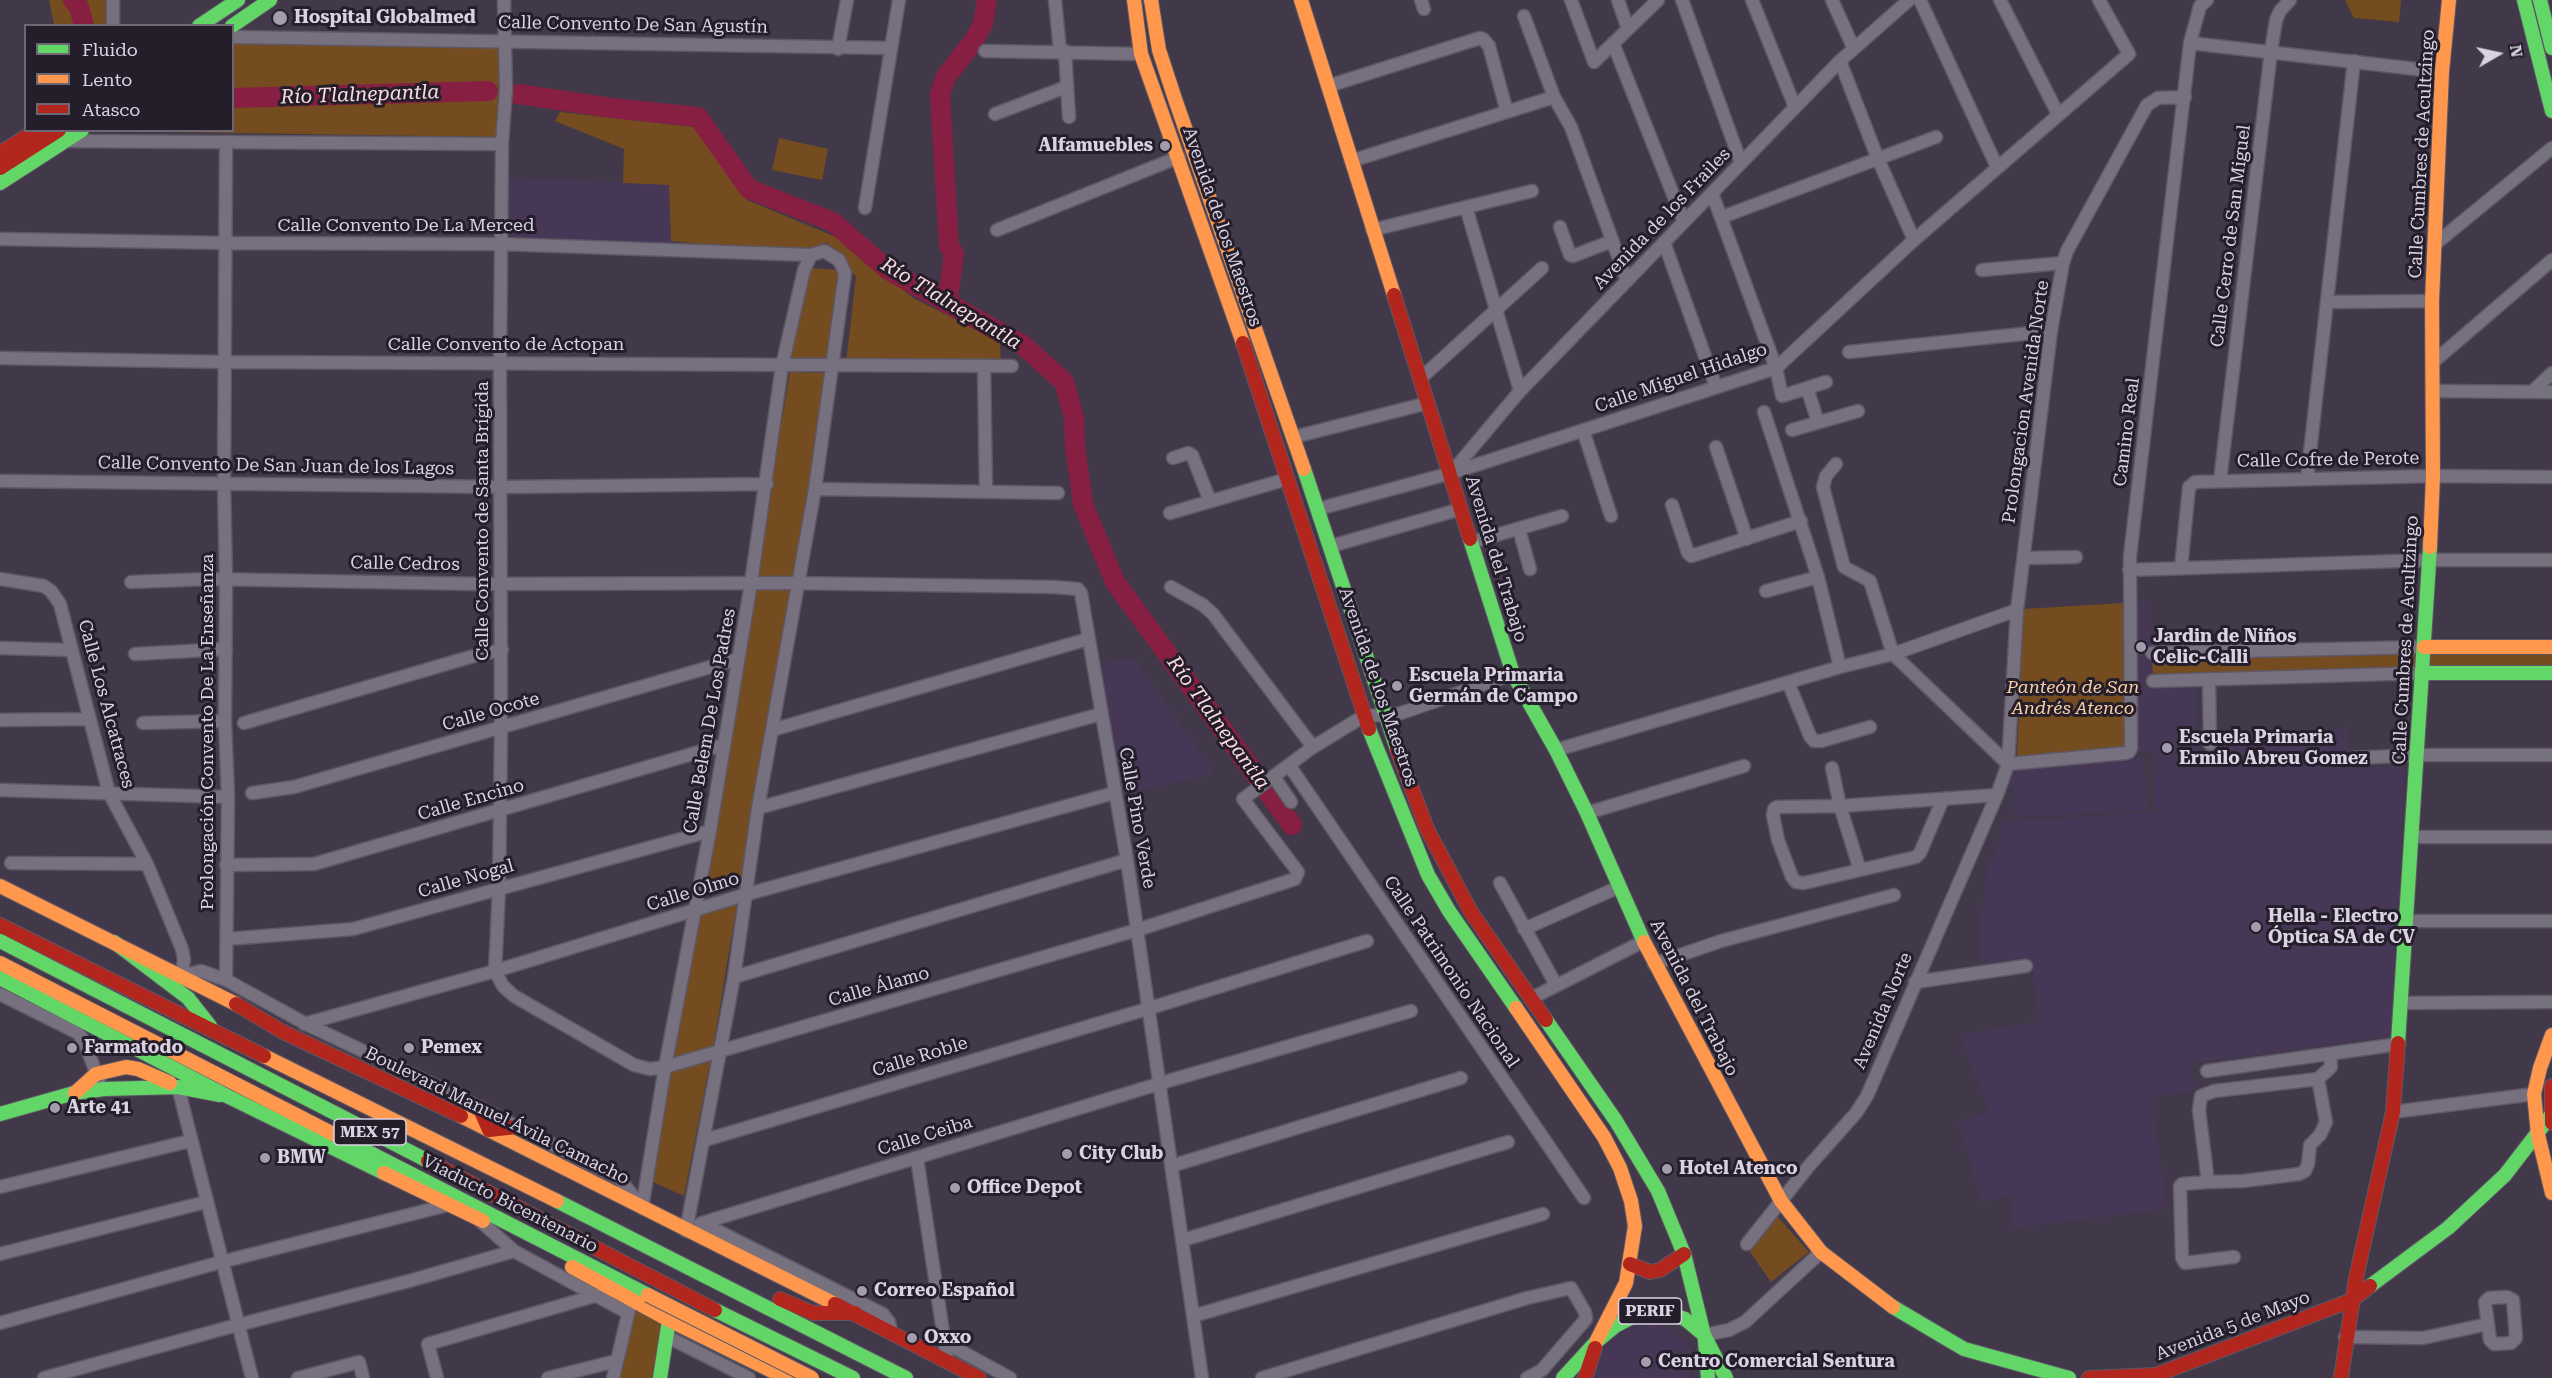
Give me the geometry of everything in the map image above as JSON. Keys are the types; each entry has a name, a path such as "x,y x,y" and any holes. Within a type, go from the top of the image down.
{"main road":[{"path":"234,25 270,0"},
{"name":"Avenida de los Maestros","path":"1134,0 1142,54 1226,291 1364,716 1428,875 1473,948 1604,1137 1620,1168 1631,1201 1635,1226 1630,1264 1620,1297 1597,1341 1585,1378"},
{"name":"Avenida de los Maestros","path":"1152,0 1159,50 1175,99 1331,546 1384,715 1427,829 1470,912 1609,1111 1640,1161 1672,1222 1684,1254 1704,1335 1708,1378"},
{"name":"Calle Cumbres de Acultzingo","path":"2341,1378 2356,1278 2393,1113 2399,1044 2430,560 2433,476 2432,301 2442,72 2449,0"},
{"path":"2524,0 2552,111"},
{"path":"2540,0 2552,48"},
{"path":"2545,0 2552,3"},
{"name":"Avenida del Trabajo","path":"1305,1 1372,230 1513,674 1556,750 1587,813 1654,964 1781,1201 1821,1252"},
{"path":"202,24 233,2"},
{"path":"0,153 34,132"},
{"path":"0,168 63,136"},
{"path":"0,183 63,136"},
{"path":"2424,647 2552,647"},
{"path":"2423,673 2552,673"},
{"name":"Boulevard Manuel Ávila Camacho","path":"0,886 218,993 283,1032 489,1130 686,1231 947,1359 979,1378"},
{"name":"MEX 57","path":"0,925 696,1270 906,1378"},
{"name":"MEX 57","path":"0,941 741,1323 853,1378"},
{"path":"114,942 188,998 212,1029"},
{"name":"Viaducto Bicentenario","path":"0,963 812,1378"},
{"path":"0,978 227,1096 478,1219 669,1320 786,1378"},
{"path":"2552,1035 2540,1068 2534,1094 2538,1135 2552,1193"},
{"path":"74,1093 96,1074 111,1068 126,1067 145,1072 178,1087"},
{"path":"2551,1117 2552,1086"},
{"path":"0,1114 74,1093 104,1089 178,1087 227,1096"},
{"path":"479,1107 489,1130 517,1127"},
{"name":"Avenida 5 de Mayo","path":"2089,1378 2156,1375 2352,1300 2448,1228 2505,1175 2551,1117"},
{"path":"1821,1252 1901,1313 1964,1349 2069,1378"},
{"path":"1630,1264 1650,1272 1660,1270 1684,1254"},
{"path":"696,1270 726,1274 813,1313 855,1313"},
{"name":"PERIF","path":"1597,1341 1625,1319 1647,1311 1673,1314 1685,1319 1704,1335"},
{"path":"660,1378 669,1320"},
{"path":"688,1329 741,1323"},
{"name":"Avenida de los Maestros","path":"1704,1335 1723,1374"},
{"path":"1563,1378 1597,1341"}],"street":[{"path":"113,0 113,24"},
{"name":"Calle Convento de Santa Brígida","path":"495,971 499,889 502,650 500,362 502,144 506,93 503,40 504,0"},
{"path":"838,49 847,0"},
{"path":"865,208 889,48 899,0"},
{"path":"1054,0 1069,117"},
{"path":"1571,0 1594,62 1658,0"},
{"path":"1618,0 1628,29"},
{"path":"1682,0 1741,163"},
{"path":"1752,0 1795,107"},
{"path":"1832,0 1853,48"},
{"name":"Avenida de los Frailes","path":"1451,473 1520,391 1840,61 1909,0"},
{"path":"1920,0 1997,167"},
{"path":"2000,0 2058,114"},
{"name":"Calle Miguel Hidalgo","path":"1318,509 1451,473 1776,368 1914,240 2129,54 2099,0"},
{"name":"Calle Cerro de San Miguel","path":"2220,481 2271,51 2276,20 2280,11 2290,0"},
{"name":"Camino Real","path":"2008,764 2129,752 2131,683 2129,570 2190,43 2200,2"},
{"path":"1524,16 1554,97 1571,127 1627,281"},
{"name":"Calle Convento De San Agustín","path":"234,37 503,40 838,49 889,48"},
{"path":"1328,86 1479,38 1489,46 1507,112"},
{"path":"1613,43 1684,222"},
{"path":"2190,43 2442,72"},
{"path":"985,51 1142,54"},
{"path":"1840,61 1878,159 1914,240"},
{"path":"2307,479 2354,61"},
{"path":"995,114 1066,87"},
{"path":"1351,161 1554,97"},
{"name":"Prolongacion Avenida Norte","path":"2008,764 2017,610 2051,331 2063,263 2067,251 2147,105 2158,98 2185,97"},
{"path":"63,136 226,143 502,144"},
{"path":"1722,217 1936,137"},
{"name":"Prolongación Convento De La Enseñanza","path":"226,143 224,484 225,721 228,797 226,980"},
{"path":"2434,244 2552,148"},
{"path":"997,230 1179,157"},
{"path":"1372,230 1532,190"},
{"path":"1712,194 1776,368 1782,396 1826,382"},
{"path":"1466,207 1520,391"},
{"path":"1560,227 1570,255 1573,256 1612,241"},
{"name":"Calle Convento De La Merced","path":"0,239 501,244 811,255"},
{"path":"1664,243 1716,387"},
{"path":"686,1231 734,977 758,808 815,489 834,367 845,273 839,260 824,251 811,255"},
{"name":"Calle Belem De Los Padres","path":"642,1208 693,910 710,831 767,484 782,366 804,270 811,255"},
{"path":"2432,363 2552,260"},
{"path":"1982,270 2063,263"},
{"path":"1420,379 1542,268"},
{"path":"2327,302 2432,301"},
{"path":"1849,352 2051,331"},
{"name":"Calle Convento de Actopan","path":"0,358 834,367 1012,366"},
{"path":"984,366 986,492"},
{"path":"2533,391 2552,373"},
{"path":"1807,388 1818,422"},
{"path":"2432,391 2552,392"},
{"path":"1294,437 1428,403"},
{"path":"1792,430 1858,411"},
{"path":"1764,412 1818,577 1839,664"},
{"path":"1583,430 1611,516"},
{"path":"1716,447 1747,539"},
{"path":"1173,458 1188,453 1192,455 1210,501"},
{"path":"1836,464 1826,476 1823,487 1844,567 1870,580 1893,654 2008,764"},
{"name":"Calle Cofre de Perote","path":"2181,568 2189,487 2195,482 2433,476 2552,477"},
{"path":"1170,513 1287,479"},
{"name":"Calle Convento De San Juan de los Lagos","path":"0,481 502,487 767,484"},
{"path":"815,489 1058,493"},
{"path":"1672,505 1691,556 1801,521"},
{"path":"1331,546 1461,509"},
{"path":"1472,542 1562,516"},
{"path":"1519,529 1530,569"},
{"path":"2024,558 2076,557"},
{"path":"2129,570 2430,560 2552,560"},
{"path":"1766,591 1818,577"},
{"name":"Calle Los Alcatraces","path":"0,579 36,584 51,591 60,604 109,793 147,864 182,949 184,960 181,976"},
{"name":"Calle Cedros","path":"131,582 226,579 501,584 751,583"},
{"name":"Calle Pino Verde","path":"751,583 1076,588 1081,593 1127,860 1202,1378"},
{"path":"1171,587 1203,605 1213,615 1313,747"},
{"path":"1556,750 1788,682 1839,664 1893,654 2017,610"},
{"path":"772,730 1088,639"},
{"path":"2152,653 2424,647"},
{"path":"0,648 72,650"},
{"path":"135,654 226,650"},
{"path":"244,723 477,655 502,650"},
{"name":"Calle Ocote","path":"252,793 294,787 738,659"},
{"path":"2152,681 2423,673"},
{"path":"1291,802 1271,779 1313,747 1364,716 1410,710 1513,674"},
{"path":"2210,679 2210,744"},
{"path":"1788,682 1814,741 1870,727"},
{"path":"758,808 1101,714"},
{"path":"0,720 90,720"},
{"path":"144,723 225,721"},
{"name":"Calle Encino","path":"226,865 314,864 723,745"},
{"path":"2353,758 2416,755 2552,755"},
{"name":"Avenida Norte","path":"1747,1244 1856,1113 1867,1096 1997,795 2008,764"},
{"name":"Calle Patrimonio Nacional","path":"1289,765 1584,1198"},
{"path":"1587,813 1744,766"},
{"path":"1832,768 1840,806 1860,870"},
{"name":"Calle Álamo","path":"495,971 503,986 514,996 634,1065 650,1069 665,1067 1137,930 1295,879 1298,872 1243,799 1271,779"},
{"path":"0,790 228,797"},
{"name":"Calle Olmo","path":"283,1032 495,971 744,895 1114,793"},
{"path":"1942,799 1918,855 1804,883 1796,882 1792,877 1778,840 1773,815 1774,809 1997,795"},
{"name":"Calle Nogal","path":"227,939 353,930 710,831"},
{"path":"2412,837 2552,837"},
{"path":"734,977 1127,860"},
{"path":"11,862 147,864"},
{"path":"1500,883 1556,985"},
{"path":"1524,929 1620,887"},
{"path":"1654,964 1732,938 1894,895"},
{"path":"2407,921 2552,921"},
{"name":"Calle Roble","path":"705,1140 1147,1009 1365,943 1366,940"},
{"path":"1532,998 1644,941"},
{"path":"1915,982 2026,966"},
{"path":"181,976 201,971 226,980 306,1024 479,1107 620,1179 642,1208"},
{"path":"0,994 78,1033 85,1043 104,1089"},
{"path":"2402,1003 2552,1002"},
{"name":"Calle Ceiba","path":"686,1231 702,1223 1411,1011"},
{"path":"2207,1071 2399,1044"},
{"path":"2208,1182 2199,1110 2201,1096 2214,1091 2318,1079 2331,1067 2330,1054"},
{"path":"1171,1166 1461,1078"},
{"path":"2234,1257 2185,1263 2182,1258 2178,1190 2182,1184 2242,1181 2299,1174 2305,1171 2310,1145 2320,1135 2326,1122 2318,1079"},
{"path":"178,1087 252,1378"},
{"path":"2393,1113 2534,1094"},
{"path":"0,1187 190,1141"},
{"path":"1183,1240 1508,1143"},
{"path":"917,1158 947,1359"},
{"path":"0,1254 206,1202"},
{"path":"0,1323 221,1262 448,1205"},
{"path":"1193,1316 1543,1214"},
{"path":"478,1219 514,1251 628,1313"},
{"path":"702,1223 883,1314 889,1322 891,1331"},
{"path":"44,1378 514,1251"},
{"path":"1704,1335 1729,1330 1744,1322 1821,1252"},
{"path":"1262,1378 1527,1298 1571,1288 1585,1311 1586,1319 1542,1370 1527,1378"},
{"path":"437,1378 428,1344 615,1290"},
{"path":"613,1378 631,1299"},
{"path":"2346,1337 2431,1337 2488,1324"},
{"path":"666,1336 749,1378"},
{"path":"946,1343 1010,1378"},
{"path":"548,1378 616,1361"},
{"path":"298,1378 359,1362 363,1378"}],"shaded area":[{"path":"498,177 669,185 671,252 497,248"},
{"name":"Jardin de Niños Celic-Calli","path":"2150,602 2153,681 2131,683 2130,603"},
{"path":"1134,658 1215,774 1118,795 1099,663"},
{"path":"2195,687 2197,751 2348,727 2349,768 2405,766 2391,1036 2192,1063 2195,1090 2151,1097 2167,1209 2013,1228 2010,1194 1982,1203 1959,1122 1989,1112 1960,1036 2039,1021 2031,959 1981,963 1978,943 1988,858 1995,859 2003,822 2154,812 2154,752 2138,752 2138,688"},
{"path":"2144,758 2147,811 2014,817 2014,788 2007,787 2007,768"},
{"name":"Centro Comercial Sentura","path":"1648,1324 1671,1328 1686,1340 1689,1347 1690,1378 1589,1378 1605,1347 1626,1330"}],"green space":[{"path":"49,0 110,0 110,24 54,24"},
{"path":"2345,0 2401,0 2399,22 2354,18"},
{"path":"234,39 499,47 498,137 161,132 234,132"},
{"path":"560,112 693,127 747,200 836,237 913,298 1000,342 1001,363 846,363 856,277 826,242 811,255 671,241 669,185 623,183 624,149 555,121"},
{"path":"779,138 828,149 822,180 772,170"},
{"path":"811,268 838,270 839,284 830,360 789,360"},
{"path":"790,372 829,373 794,581 755,579"},
{"path":"754,588 792,589 741,886 700,898"},
{"name":"Panteón de San Andrés Atenco","path":"2125,603 2128,749 2017,759 2023,609"},
{"path":"2552,647 2552,673 2153,681 2152,653"},
{"path":"737,904 714,1042 684,1196 653,1182 698,914"},
{"path":"1778,1217 1809,1252 1771,1282 1750,1252"},
{"path":"624,1295 669,1320 659,1378 611,1378"}],"waterway":[{"name":"Río Tlalnepantla","path":"73,0 79,7 83,24"},
{"path":"947,304 954,254 949,246 940,95 945,78 973,42 983,24 987,0"},
{"name":"Río Tlalnepantla","path":"234,98 488,91"},
{"name":"Río Tlalnepantla","path":"518,94 612,108 698,117 749,189 833,222 888,270 1023,345 1064,382 1074,417 1075,446 1083,504 1115,582 1292,825"}],"traffic: fast":[{"path":"202,24 238,0"},
{"path":"234,25 270,0"},
{"path":"2524,0 2552,111"},
{"path":"2540,0 2552,48"},
{"path":"0,183 79,132"},
{"path":"1304,469 1397,749"},
{"path":"1470,539 1513,674 1556,750 1587,813 1644,942"},
{"path":"2398,1043 2430,547"},
{"path":"2423,673 2552,673"},
{"path":"1369,729 1428,875 1449,911 1516,1008"},
{"path":"0,941 428,1161"},
{"path":"114,942 188,998 210,1026"},
{"path":"0,978 227,1096 384,1173"},
{"path":"1546,1020 1616,1121 1658,1191 1684,1254 1704,1335"},
{"path":"0,1114 74,1093 104,1089 178,1087 220,1095"},
{"path":"2370,1286 2448,1228 2505,1175 2552,1114"},
{"path":"341,1138 648,1295"},
{"path":"557,1201 906,1378"},
{"path":"1893,1307 1964,1349 2069,1378"},
{"path":"715,1310 853,1378"},
{"path":"1563,1378 1597,1341 1615,1326 1638,1314 1660,1311 1685,1319 1704,1335 1726,1378"},
{"path":"660,1378 669,1320"},
{"path":"1705,1341 1708,1378"}],"traffic: slow":[{"path":"1134,0 1141,54 1243,343"},
{"path":"1151,0 1159,50 1304,469"},
{"path":"1301,0 1394,295"},
{"path":"2430,547 2433,476 2432,301 2442,72 2449,0"},
{"path":"2424,647 2552,647"},
{"path":"0,886 236,1004"},
{"path":"1644,942 1781,1201 1821,1252 1893,1307"},
{"path":"0,963 341,1138"},
{"path":"1516,1008 1604,1137 1620,1168 1631,1201 1635,1226 1626,1283 1597,1340"},
{"path":"2552,1035 2540,1068 2534,1094 2538,1135 2552,1193"},
{"path":"264,1056 557,1201"},
{"path":"75,1093 96,1074 126,1067 138,1069 170,1083"},
{"path":"461,1116 835,1304"},
{"path":"384,1173 483,1221"},
{"path":"572,1267 669,1320 786,1378"},
{"path":"648,1295 812,1378"}],"traffic: jam":[{"path":"0,153 34,132"},
{"path":"0,168 56,132"},
{"path":"1394,295 1470,539"},
{"path":"1243,343 1369,729"},
{"path":"1397,749 1427,829 1471,912 1546,1020"},
{"path":"0,925 264,1056"},
{"path":"236,1004 283,1032 461,1116"},
{"path":"2341,1378 2356,1278 2393,1112 2398,1043"},
{"path":"2552,1086 2552,1123"},
{"path":"479,1107 489,1130 517,1127"},
{"path":"428,1161 715,1310"},
{"path":"1630,1264 1650,1272 1660,1270 1684,1254"},
{"path":"2089,1378 2156,1375 2352,1300 2370,1286"},
{"path":"780,1299 813,1313 855,1313"},
{"path":"835,1304 979,1378"},
{"path":"1585,1378 1595,1348"}],"place":[{"name":"Hospital Globalmed","path":"280,18"},
{"name":"Alfamuebles","path":"1165,146"},
{"name":"Jardin de Niños Celic-Calli","path":"2141,647"},
{"name":"Escuela Primaria Germán de Campo","path":"1397,686"},
{"name":"Escuela Primaria Ermilo Abreu Gomez","path":"2167,748"},
{"name":"Hella - Electro Óptica SA de CV","path":"2256,927"},
{"name":"Farmatodo","path":"72,1048"},
{"name":"Pemex","path":"409,1048"},
{"name":"Arte 41","path":"55,1108"},
{"name":"City Club","path":"1067,1154"},
{"name":"BMW","path":"265,1158"},
{"name":"Hotel Atenco","path":"1667,1169"},
{"name":"Office Depot","path":"955,1188"},
{"name":"Correo Español","path":"862,1291"},
{"name":"Oxxo","path":"912,1338"},
{"name":"Centro Comercial Sentura","path":"1646,1362"}]}
